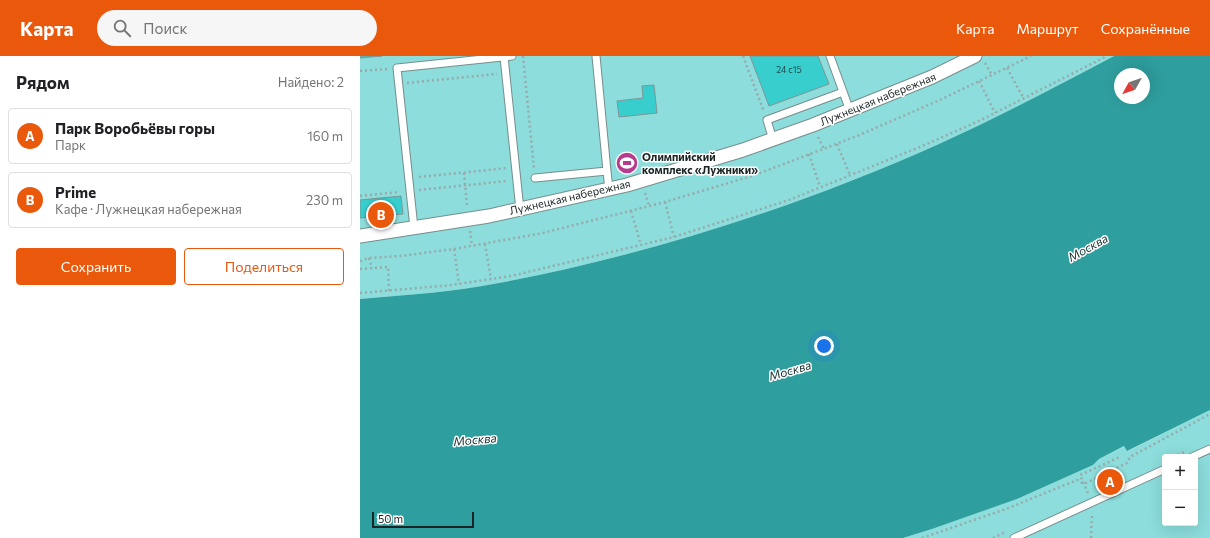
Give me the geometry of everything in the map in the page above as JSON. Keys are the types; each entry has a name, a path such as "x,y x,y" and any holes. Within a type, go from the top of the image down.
{"street":[{"name":"Лужнецкая набережная","path":"360,236 469,220 609,190 774,140 980,59"}],"lane":[{"path":"414,228 397,68 508,56 506,73 520,210"},
{"path":"596,56 609,190"},
{"path":"830,56 850,111"},
{"path":"774,140 766,120 843,92"},
{"path":"535,178 608,171"},
{"path":"1198,454 1210,449"},
{"path":"1014,538 1162,470"}],"path":[{"path":"522,56 535,178"},
{"path":"743,56 766,120"},
{"path":"360,260 454,249 543,233 664,202 755,175 837,144 942,100 1031,56"},
{"path":"360,293 459,284 511,276 674,237 789,200 920,147 1024,99 1107,56"},
{"path":"980,59 992,75"},
{"path":"360,72 397,68"},
{"path":"1007,68 1024,99"},
{"path":"399,84 506,73"},
{"path":"979,81 995,113"},
{"path":"837,144 850,176"},
{"path":"809,154 820,187"},
{"path":"409,178 516,167"},
{"path":"464,173 469,220"},
{"path":"360,196 517,180"},
{"path":"664,202 674,237"},
{"path":"631,211 641,245"},
{"path":"485,244 491,279"},
{"path":"454,249 459,284"},
{"path":"369,258 372,268"},
{"path":"360,269 388,266 389,290"},
{"path":"1084,484 1127,463 1130,457 1210,414"},
{"path":"1091,538 1092,502 1080,475 1120,458"},
{"path":"922,538 1006,509 1077,480 1084,484"}],"shaded area":[{"name":"Олимпийский комплекс «Лужники»","path":"360,56 1114,56 1027,102 887,167 778,208 723,226 667,243 555,272 447,291 360,299"},
{"path":"1210,410 1210,538 903,538 1017,499 1093,465 1099,459 1125,446 1128,451"}],"water":[{"name":"Москва","path":"1114,56 1210,56 1210,410 1127,451 1124,446 1099,459 1093,465 1017,499 903,538 360,538 360,299 447,291 499,283 555,272 667,243 778,208 887,167 1027,102"}],"building":[{"path":"360,56 382,56 360,58"},
{"path":"750,56 818,56 829,84 769,106"},
{"path":"654,85 657,113 619,117 617,101 643,98 642,86"},
{"path":"401,196 403,214 360,218 360,200"}],"place":[{"name":"Олимпийский комплекс «Лужники»","path":"627,163"},
{"name":"Prime","path":"381,215"},
{"name":"Парк Воробьёвы горы","path":"1110,482"}]}
